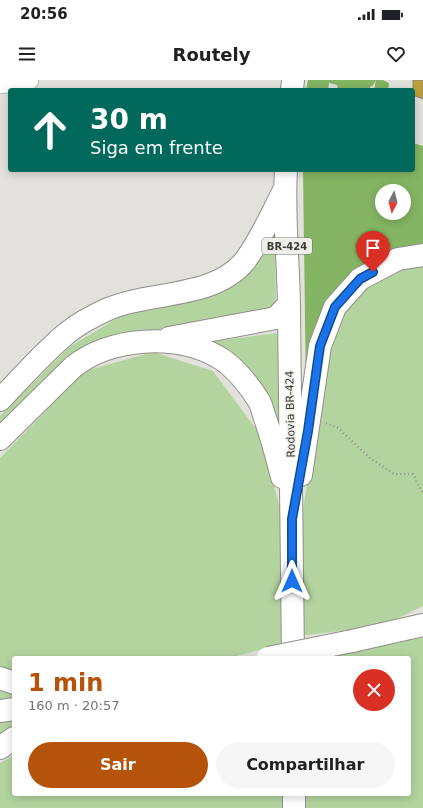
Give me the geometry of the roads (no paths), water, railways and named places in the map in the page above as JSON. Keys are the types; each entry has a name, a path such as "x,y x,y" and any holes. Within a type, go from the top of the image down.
{"main road":[{"name":"Rodovia BR-424","path":"286,180 292,519 292,656"},
{"path":"0,400 68,332 93,317 107,310 133,302 220,281 232,274 244,262 254,247 286,180"},
{"path":"292,519 301,478 320,346 335,307 360,279 398,260 423,255"},
{"path":"0,439 73,367 84,359 98,352 121,346 276,318 289,304"},
{"path":"154,340 193,346 218,357 240,375 259,402 273,440 292,519"},
{"path":"398,630 423,613"},
{"path":"278,656 423,625"},
{"path":"398,630 423,629"},
{"path":"0,678 12,682"},
{"path":"0,711 12,709"},
{"path":"0,748 12,739"},
{"path":"294,796 294,808"}],"street":[{"path":"0,84 29,80"}]}
